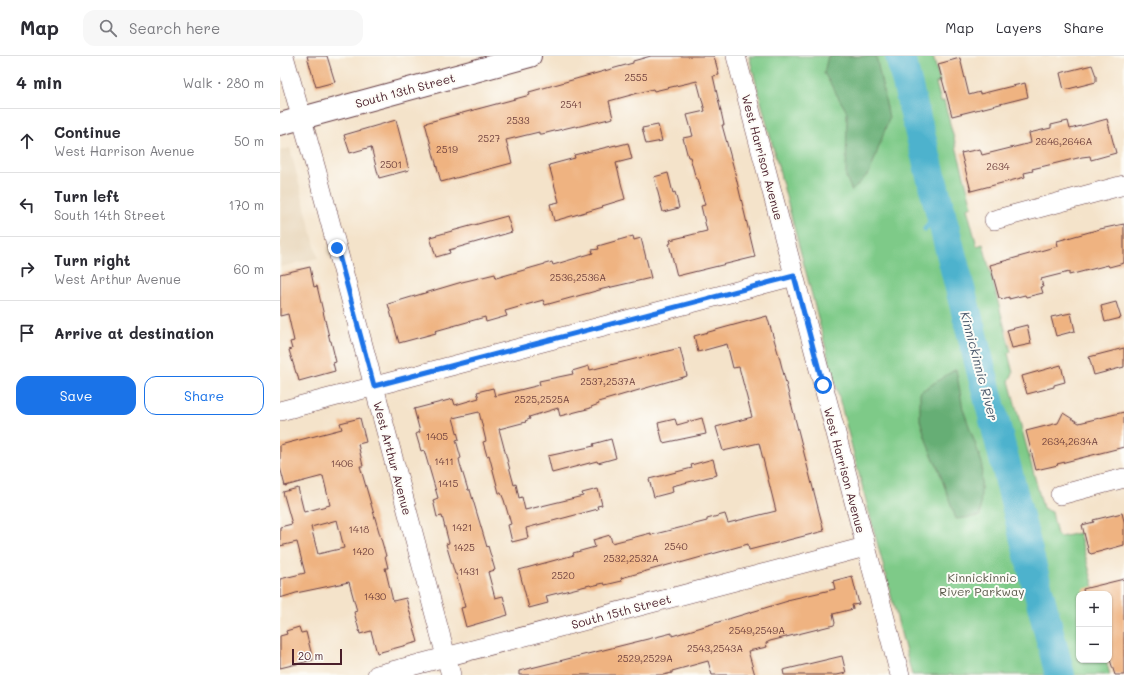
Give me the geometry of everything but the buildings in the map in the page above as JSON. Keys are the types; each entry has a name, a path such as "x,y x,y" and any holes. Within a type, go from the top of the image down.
{"street":[{"name":"West Arthur Avenue","path":"284,56 302,118 451,675"},
{"name":"South 13th Street","path":"280,124 530,56"},
{"name":"West Harrison Avenue","path":"736,56 900,675"},
{"path":"994,220 1124,185"},
{"path":"280,411 794,276"},
{"path":"1060,496 1124,478"},
{"name":"South 15th Street","path":"377,675 865,546"}],"shaded area":[{"path":"290,148 318,258 280,267 280,151"}],"green space":[{"name":"Kinnickinnic River Parkway","path":"749,56 933,56 940,82 936,83 941,102 944,101 972,206 967,208 977,246 983,244 1011,352 1008,353 1013,373 1009,381 1043,508 1052,512 1057,535 1060,537 1079,533 1095,591 1076,591 1076,663 1107,663 1110,675 912,675"},
{"path":"828,56 876,56 889,118 870,172 852,191 846,177 847,112 824,73"},
{"path":"956,369 963,409 982,463 980,516 956,519 938,468 928,446 920,420 920,392"}],"waterway":[{"name":"Kinnickinnic River","path":"900,56 1060,675"},
{"path":"925,229 939,207"}],"route":[{"path":"337,248 374,386 794,276 823,385"}]}
